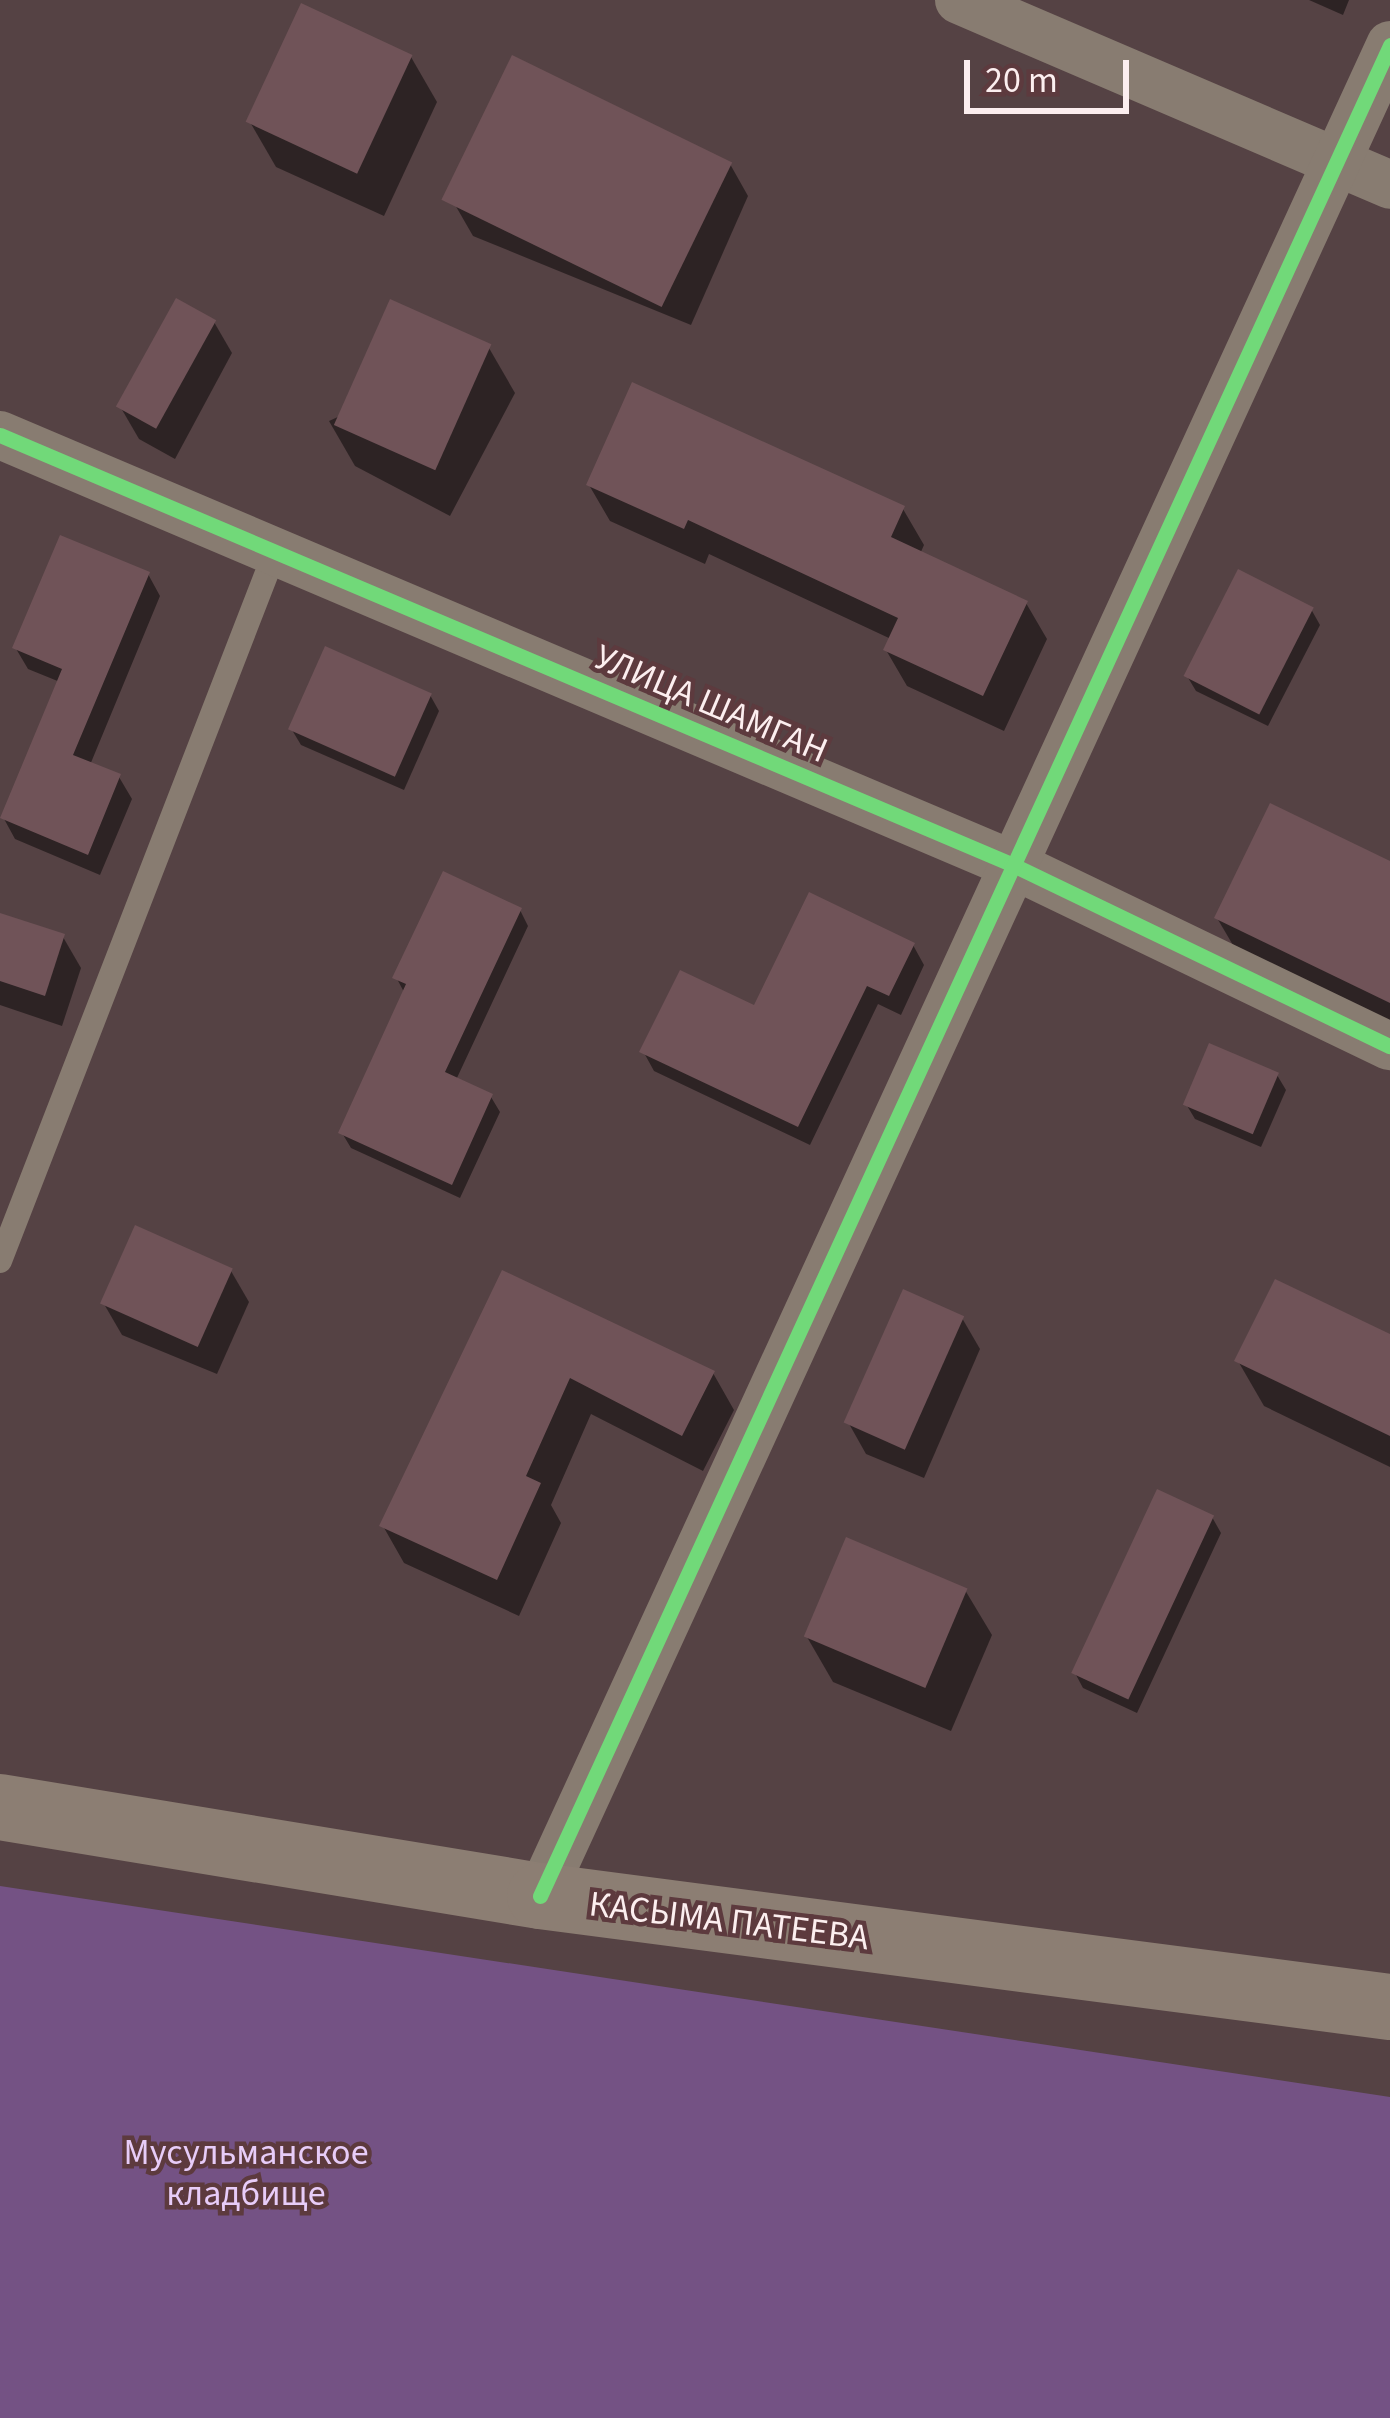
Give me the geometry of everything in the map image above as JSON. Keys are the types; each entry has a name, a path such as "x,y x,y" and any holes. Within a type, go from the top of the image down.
{"main road":[{"name":"КАСЫМА ПАТЕЕВА","path":"0,1807 539,1896 1390,2007"}],"street":[{"path":"959,0 1390,184"},
{"path":"539,1896 1390,45"},
{"name":"УЛИЦА ШАМГАН","path":"0,435 1011,864 1390,1046"}],"lane":[{"path":"0,1261 275,552"}],"green space":[{"name":"Мусульманское кладбище","path":"0,1886 1390,2097 1390,2418 0,2418"}],"building":[{"path":"301,3 412,55 357,174 246,122"},
{"path":"512,55 732,162 662,307 441,200"},
{"path":"176,298 216,320 156,429 116,406"},
{"path":"390,299 491,344 435,470 334,425"},
{"path":"632,382 905,506 891,537 1028,601 983,696 883,650 898,618 688,520 684,529 586,485"},
{"path":"60,535 150,572 73,755 121,774 88,855 0,818 62,669 12,648"},
{"path":"1238,569 1314,608 1259,715 1184,676"},
{"path":"325,646 432,694 395,777 288,729"},
{"path":"1270,803 1390,861 1390,1003 1214,918"},
{"path":"443,871 522,908 445,1072 493,1094 452,1185 338,1133 406,984 392,978"},
{"path":"809,892 915,943 889,996 867,986 798,1127 639,1052 680,970 754,1005"},
{"path":"0,913 65,934 45,996 0,981"},
{"path":"1209,1043 1279,1073 1253,1134 1183,1105"},
{"path":"135,1225 233,1269 198,1347 100,1304"},
{"path":"502,1270 715,1371 682,1436 570,1378 526,1476 541,1483 497,1580 379,1526"},
{"path":"1275,1279 1390,1334 1390,1436 1234,1361"},
{"path":"903,1289 964,1316 905,1450 844,1422"},
{"path":"1157,1489 1214,1516 1128,1700 1071,1673"},
{"path":"846,1537 968,1589 925,1688 804,1636"}],"cycle path":[{"path":"540,1896 1390,45"},
{"path":"0,435 1011,864 1390,1046"}]}
